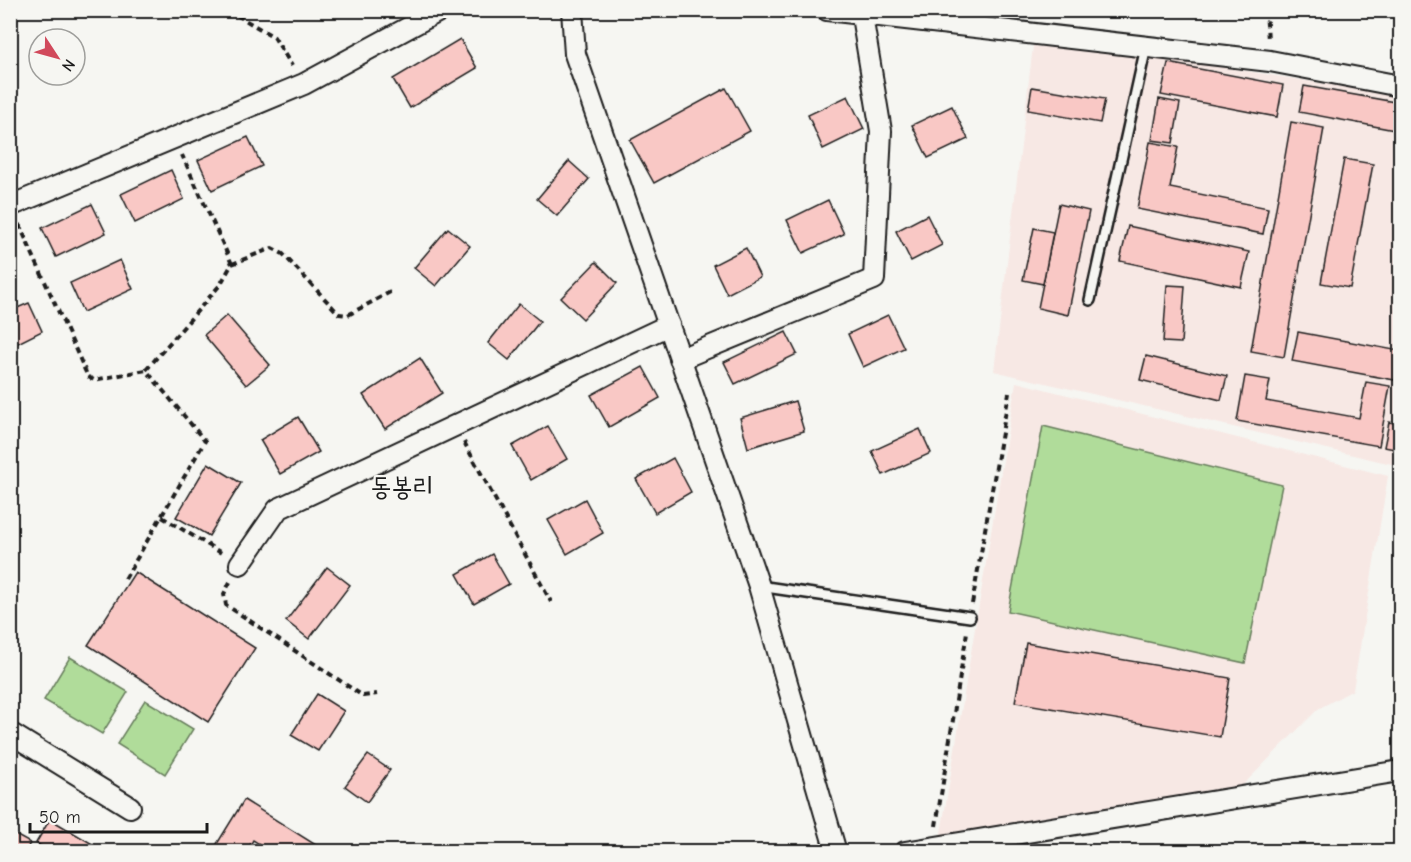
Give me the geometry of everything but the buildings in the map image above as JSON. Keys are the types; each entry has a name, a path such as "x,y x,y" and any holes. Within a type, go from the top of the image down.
{"street":[{"path":"11,206 303,84 441,10"},
{"path":"572,10 575,54 759,586 836,852"},
{"path":"827,10 862,16 1270,61 1401,86"},
{"path":"680,359 874,279 881,131 862,16"},
{"path":"240,564 278,508 669,325"},
{"path":"10,733 130,807"},
{"path":"905,852 1401,771"}],"lane":[{"path":"1090,300 1146,47"},
{"path":"759,586 970,617"}],"path":[{"path":"228,10 274,37 303,84"},
{"path":"1266,10 1270,61"},
{"path":"174,138 232,264"},
{"path":"11,206 88,377 94,380 146,370 220,285 232,264 272,248 283,254 339,314 348,315 392,291"},
{"path":"125,579 205,441 146,370"},
{"path":"455,426 551,602"},
{"path":"162,517 240,564 224,594 226,605 363,696 378,694"}],"shaded area":[{"path":"1033,46 1154,56 1400,96 1400,466 994,371"},
{"path":"1016,382 1388,476 1353,690 1318,709 1238,790 940,839"}],"green space":[{"path":"1043,426 1282,485 1245,663 1008,611"},
{"path":"70,657 128,692 102,734 44,700"},
{"path":"145,700 193,729 165,774 117,744"}],"district":[{"name":"동봉리","path":"402,487"}]}
